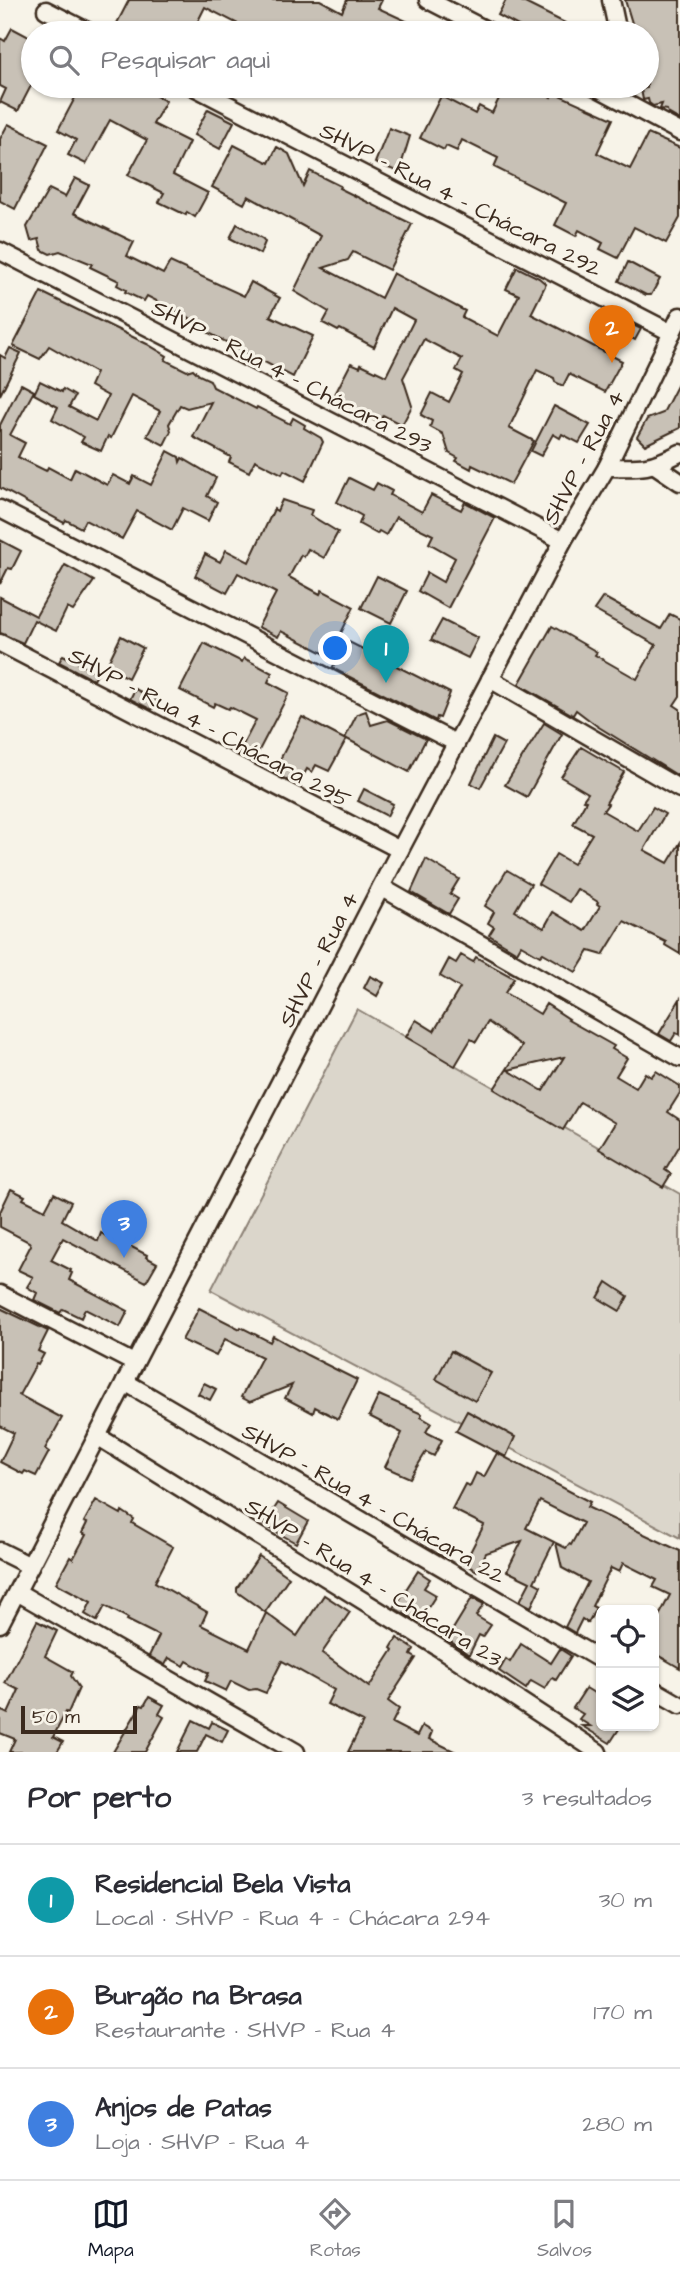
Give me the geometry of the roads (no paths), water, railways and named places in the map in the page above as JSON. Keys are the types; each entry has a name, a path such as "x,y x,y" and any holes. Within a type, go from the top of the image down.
{"street":[{"path":"428,0 469,21"},
{"path":"611,0 615,21"},
{"path":"46,10 68,21"},
{"name":"SHVP - Rua 4 - Chácara 292","path":"215,98 672,332"},
{"path":"617,98 680,132"},
{"path":"631,98 633,106"},
{"name":"SHVP - Rua 4 - Chácara 293","path":"0,251 564,541"},
{"name":"SHVP - Rua 4","path":"0,1624 456,743 564,541 607,467 680,316"},
{"path":"607,467 655,466 680,453"},
{"path":"655,466 680,482"},
{"path":"0,509 456,743"},
{"name":"SHVP - Rua 4 - Chácara 295","path":"0,643 400,850"},
{"path":"490,679 680,789"},
{"path":"381,887 680,1058"},
{"path":"0,1294 134,1363"},
{"name":"SHVP - Rua 4 - Chácara 22","path":"125,1382 596,1657"},
{"name":"SHVP - Rua 4 - Chácara 23","path":"97,1436 442,1649 598,1752"},
{"path":"0,1551 30,1566"},
{"path":"17,1592 296,1752"},
{"path":"659,1693 680,1706"}],"place":[{"name":"Burgão na Brasa","path":"612,363"},
{"name":"Residencial Bela Vista","path":"386,683"},
{"name":"Anjos de Patas","path":"124,1258"}]}
